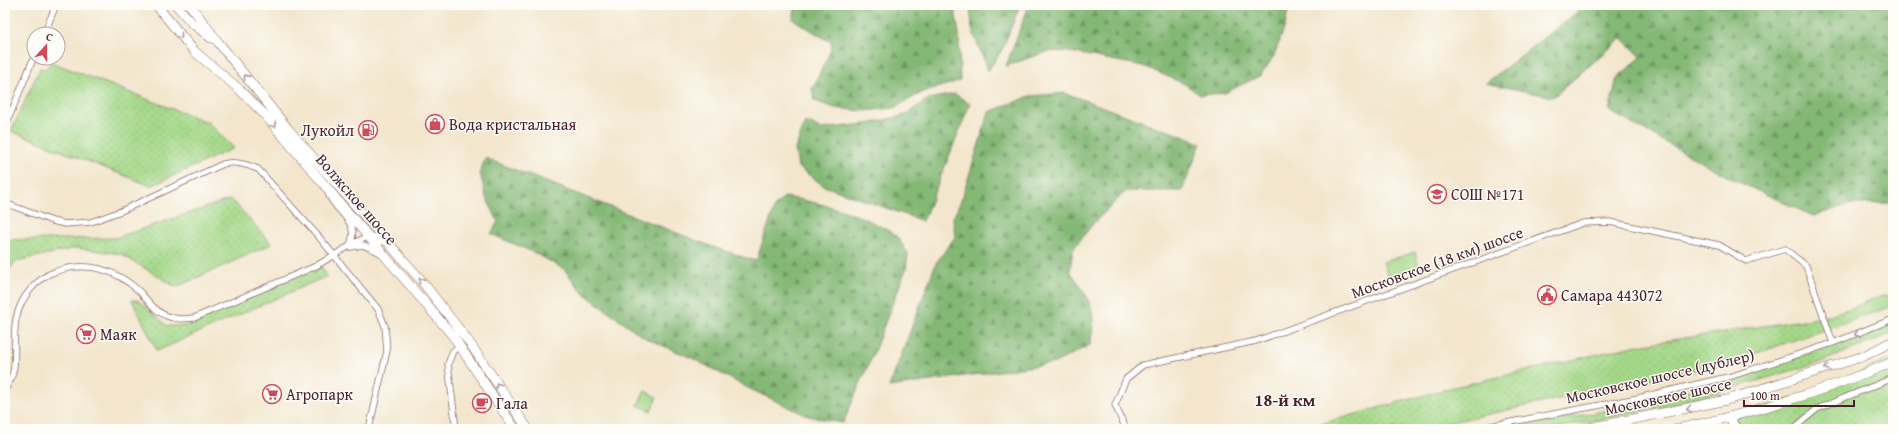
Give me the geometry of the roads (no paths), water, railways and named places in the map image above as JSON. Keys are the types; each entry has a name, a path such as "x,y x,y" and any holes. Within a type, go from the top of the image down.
{"main road":[{"name":"Волжское шоссе","path":"156,5 194,51 239,89 265,115 388,258 460,346 515,429"},
{"path":"176,5 192,23 218,42"},
{"name":"Волжское шоссе","path":"190,5 288,129 406,263 469,342 528,429"},
{"path":"357,223 363,221 366,216"},
{"name":"Московское шоссе","path":"1584,429 1727,400 1864,356 1893,341"},
{"name":"Московское шоссе","path":"1677,429 1692,427 1731,417 1813,392 1893,362"},
{"path":"1727,400 1731,417"}],"street":[{"path":"47,26 56,5"},
{"path":"5,127 30,66"},
{"path":"5,203 52,221 65,224 91,222 121,211 223,164 232,162 245,164 258,169 378,309 385,326 387,351 370,429"},
{"path":"327,188 331,201 353,227 352,239 348,247"},
{"name":"Московское (18 км) шоссе","path":"1126,429 1115,405 1126,379 1143,365 1256,341 1583,223 1610,222 1719,245 1746,261 1785,249 1806,266 1833,343"},
{"path":"5,389 11,378 13,368 12,325 18,306 32,287 52,272 86,266 110,271 128,282 154,308 166,316 180,320 194,318 209,313 316,266 369,236 374,236 380,239 391,253 406,263"},
{"path":"348,247 364,245 369,246 388,258"},
{"name":"Московское шоссе (дублер)","path":"1474,429 1638,398 1732,376 1833,343 1893,319"},
{"path":"456,429 448,364 453,351 460,346"},
{"path":"1793,429 1817,410 1893,378"},
{"path":"1730,429 1731,417"},
{"path":"1731,417 1738,429"}],"place":[{"name":"Вода кристальная","path":"435,124"},
{"name":"Лукойл","path":"368,130"},
{"name":"СОШ №171","path":"1437,194"},
{"name":"Самара 443072","path":"1547,295"},
{"name":"Маяк","path":"86,334"},
{"name":"Агропарк","path":"272,394"},
{"name":"Гала","path":"482,403"}],"district":[{"name":"18-й км","path":"1285,400"}]}
